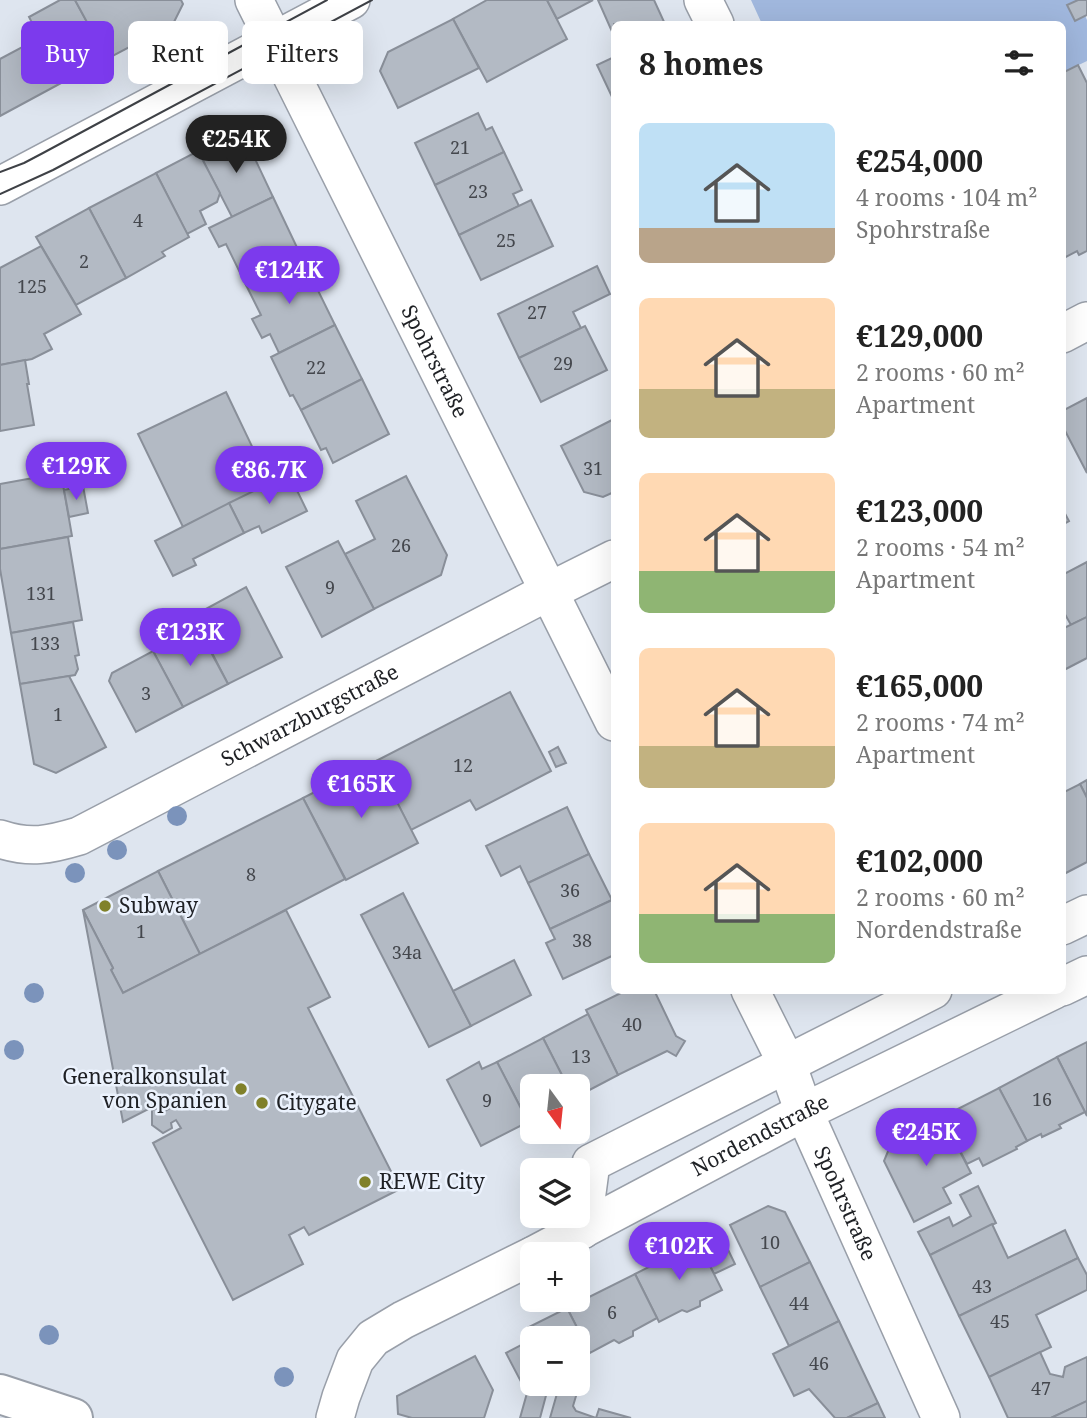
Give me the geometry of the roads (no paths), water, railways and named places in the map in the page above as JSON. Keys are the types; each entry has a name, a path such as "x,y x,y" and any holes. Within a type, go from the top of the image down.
{"main road":[{"path":"0,1394 73,1418"}],"street":[{"name":"Spohrstraße","path":"254,0 264,21"},
{"path":"311,21 351,0"},
{"path":"703,0 714,21"},
{"path":"0,186 242,58"},
{"name":"Spohrstraße","path":"295,84 611,716"},
{"path":"1066,332 1087,321"},
{"name":"Schwarzburgstraße","path":"0,839 27,845 51,845 79,836 611,561"},
{"path":"1066,924 1087,914"},
{"path":"1066,985 1087,975"},
{"name":"Spohrstraße","path":"752,994 787,1064 804,1112 941,1418"},
{"path":"582,1230 591,1163 925,994"},
{"name":"Nordendstraße","path":"558,1242 804,1112 1046,994"},
{"name":"Nordendstraße","path":"335,1418 355,1360 373,1338 403,1320 520,1262"}],"tram line":[{"path":"0,172 24,163 327,0"},
{"path":"0,194 53,170 372,0"}],"place":[{"name":"Subway","path":"105,906"},
{"name":"Generalkonsulat von Spanien","path":"241,1089"},
{"name":"Citygate","path":"262,1103"},
{"name":"REWE City","path":"365,1182"}]}
